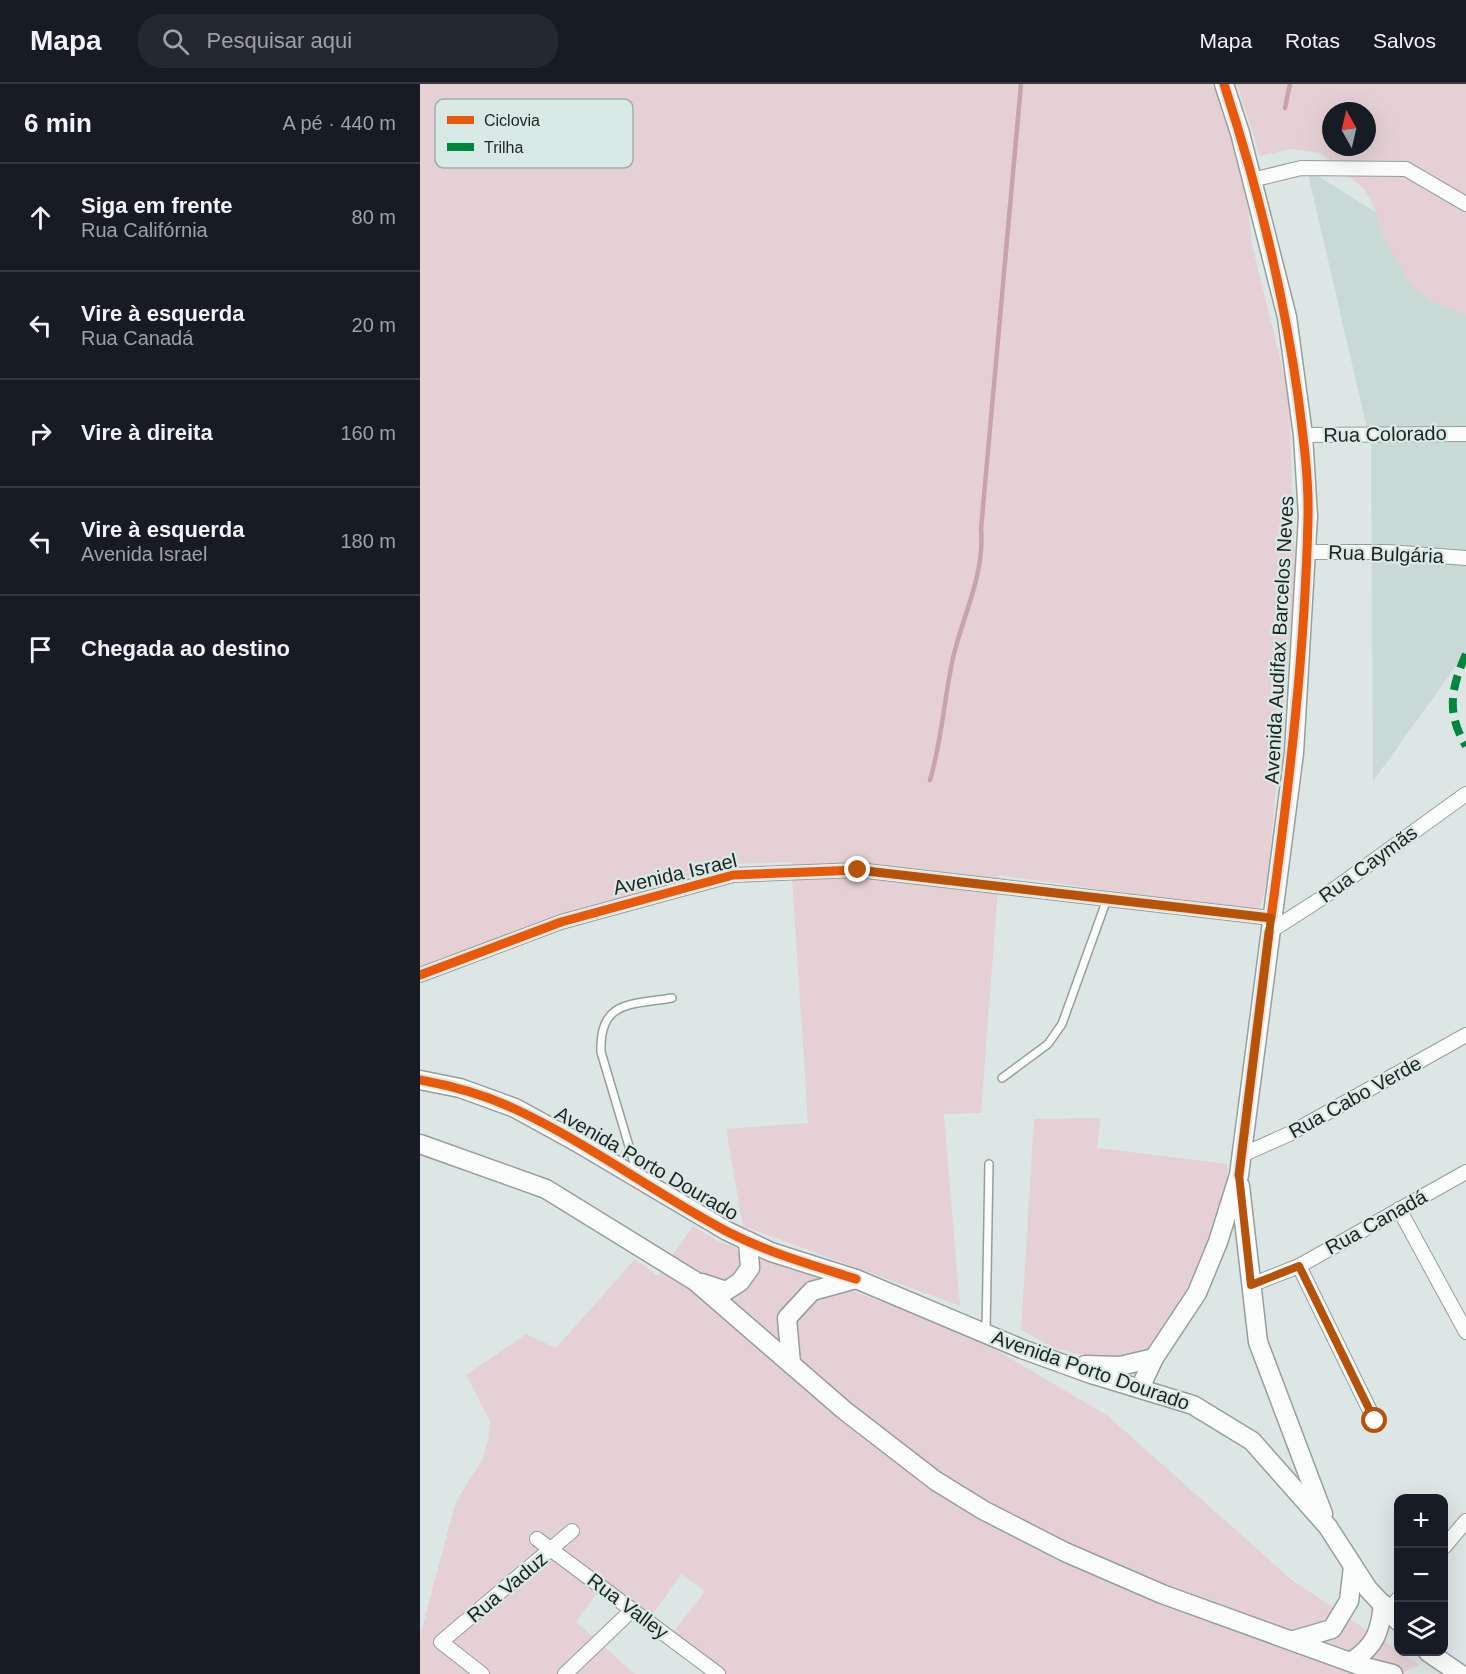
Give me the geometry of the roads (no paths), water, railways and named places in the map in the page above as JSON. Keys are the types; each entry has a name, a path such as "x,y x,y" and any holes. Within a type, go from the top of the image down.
{"main road":[{"name":"Avenida Audifax Barcelos Neves","path":"1140,1388 1154,1358 1197,1293 1218,1242 1239,1175 1294,753 1308,516 1303,435 1287,317 1252,180 1224,84"},
{"name":"Avenida Porto Dourado","path":"420,1080 460,1088 515,1108 771,1252 856,1280 1022,1349 1091,1374 1192,1405 1252,1441 1328,1527 1368,1589 1392,1609"},
{"path":"420,1144 546,1189 695,1281 844,1410 927,1474 983,1510 1065,1552 1162,1594 1351,1662 1393,1674"},
{"name":"Avenida Audifax Barcelos Neves","path":"1239,1175 1258,1342 1328,1527"},
{"path":"695,1281 726,1291 740,1282 750,1268 748,1241"},
{"path":"791,1364 787,1318 812,1291 856,1280"},
{"path":"1022,1349 1090,1366 1120,1366 1154,1358"},
{"path":"1294,1640 1332,1629 1349,1601 1353,1566"},
{"path":"1351,1662 1368,1651 1380,1625 1392,1609"},
{"path":"1434,1656 1460,1674"}],"street":[{"path":"1252,180 1301,168 1406,169 1466,204"},
{"name":"Rua Colorado","path":"1303,435 1466,434"},
{"name":"Rua Bulgária","path":"1306,552 1387,552 1466,558"},
{"name":"Rua Caymãs","path":"1270,925 1325,896 1466,794"},
{"name":"Avenida Israel","path":"420,975 561,922 733,875 858,870 1107,899 1270,925"},
{"name":"Rua Cabo Verde","path":"1242,1155 1289,1134 1466,1035"},
{"name":"Rua Canadá","path":"1251,1285 1299,1266 1466,1172"},
{"path":"1399,1209 1466,1332"},
{"path":"1299,1266 1375,1421"},
{"path":"1448,1541 1466,1521"},
{"name":"Rua Vaduz","path":"482,1674 441,1642 572,1531"},
{"name":"Rua Valley","path":"537,1539 718,1674"},
{"path":"565,1674 632,1610"},
{"path":"693,1674 704,1664"}],"lane":[{"path":"1002,1077 1048,1044 1062,1024 1107,899"},
{"path":"639,1178 602,1052 600,1032 608,1015 625,1006 672,998"},
{"path":"986,1333 989,1164"}],"waterway":[{"path":"930,780 953,658 980,562 981,529 1021,84"},
{"path":"1285,108 1290,84"}]}
